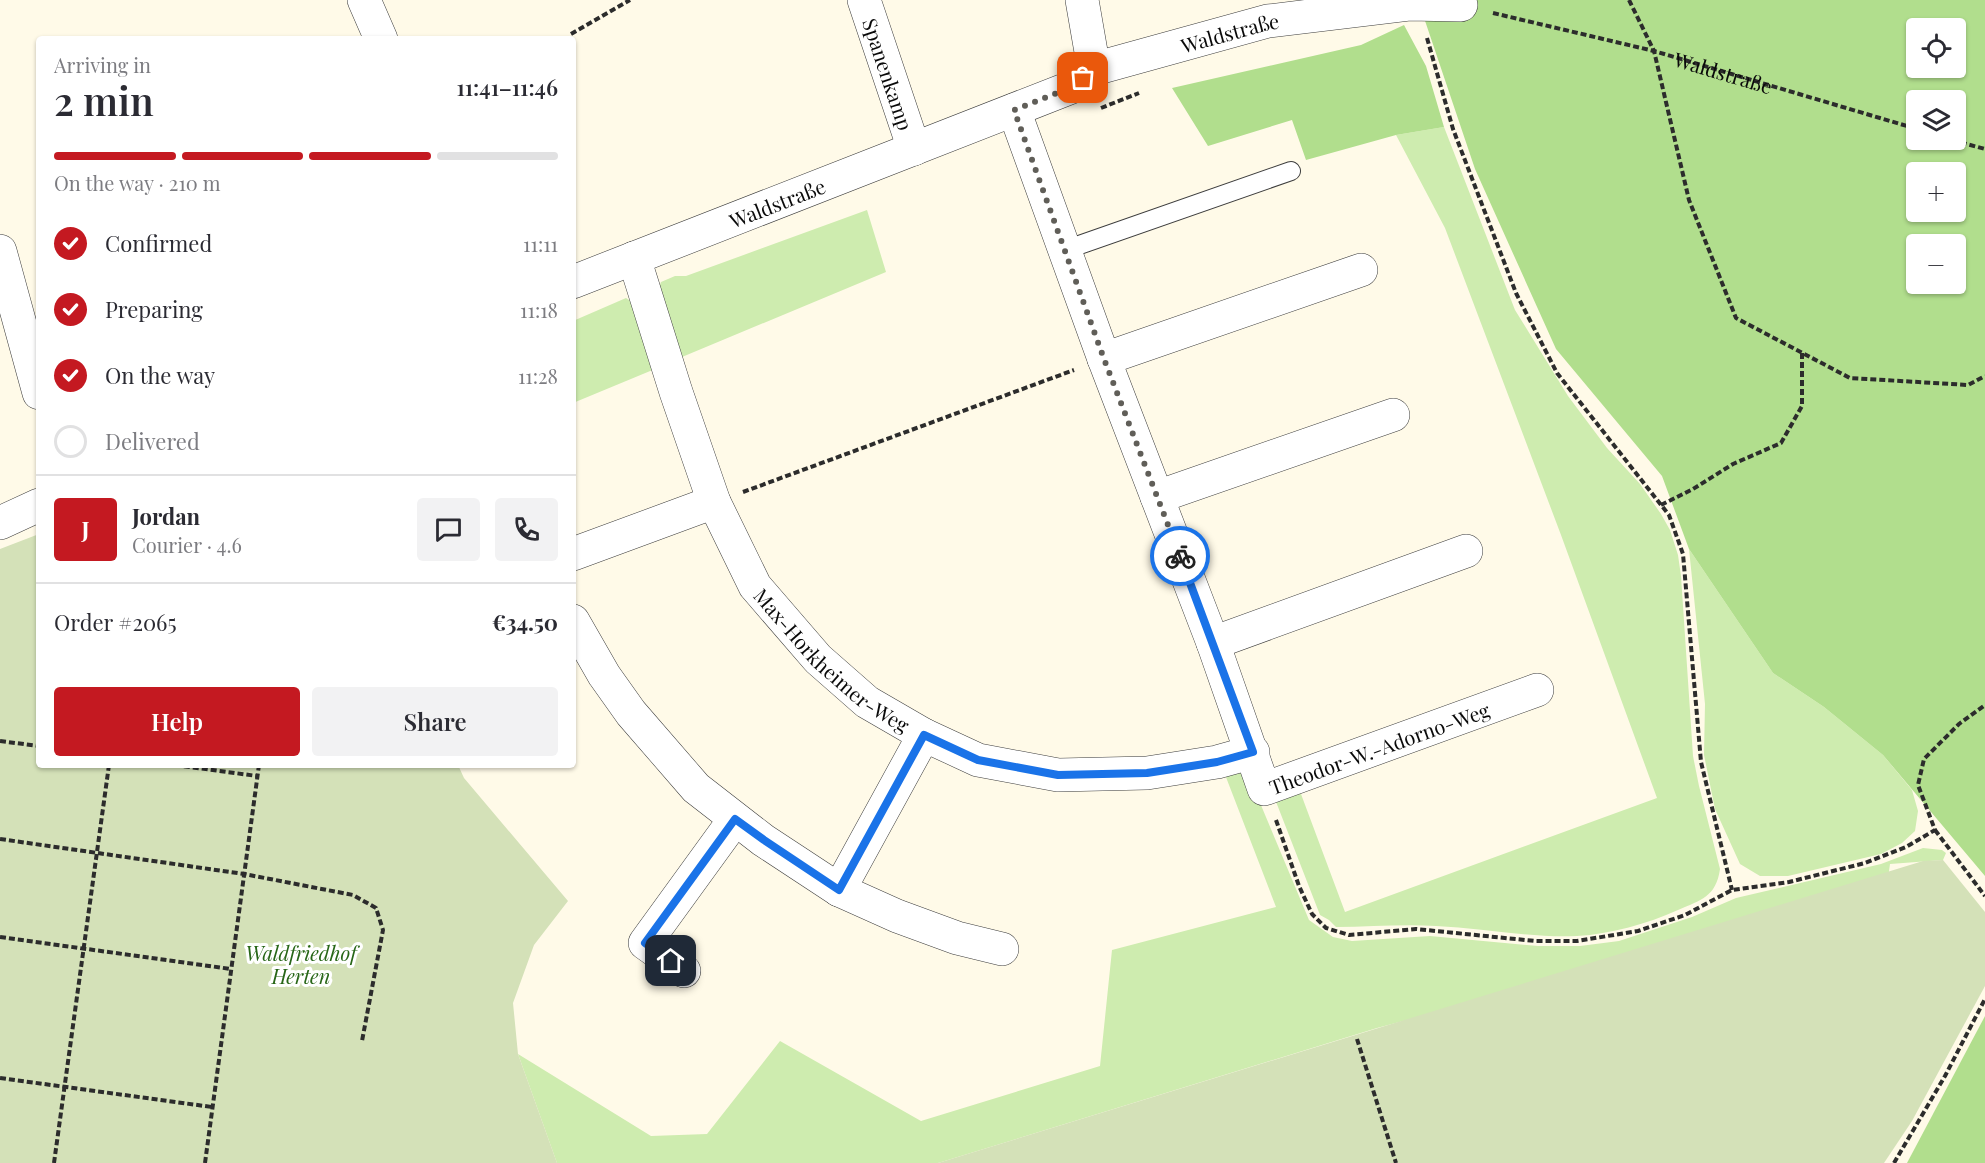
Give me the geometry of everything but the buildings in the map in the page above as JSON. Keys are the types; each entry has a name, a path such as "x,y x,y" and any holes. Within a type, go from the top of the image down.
{"street":[{"path":"364,0 380,36"},
{"name":"Spanenkamp","path":"864,0 914,149"},
{"path":"1082,0 1094,69"},
{"name":"Waldstraße","path":"576,281 1072,87 1094,69 1268,21 1409,4 1461,5"},
{"name":"Theodor-W.-Adorno-Weg","path":"1014,110 1104,359 1213,643 1253,752 1264,789 1537,690"},
{"path":"0,251 28,311 36,371"},
{"name":"Max-Horkheimer-Weg","path":"634,258 676,392 714,502 755,586 818,659 867,702 924,735 978,760 1058,775 1147,773 1217,762 1253,752"},
{"path":"1104,359 1361,270"},
{"path":"1157,497 1393,415"},
{"path":"576,553 714,502"},
{"path":"0,523 36,506"},
{"path":"1213,643 1466,551"},
{"path":"576,626 604,675 632,712 696,788 735,819 839,890 897,916 957,938 1002,949"},
{"path":"839,890 924,735"},
{"path":"684,971 645,943 735,819"}],"lane":[{"path":"1065,250 1291,171"}],"path":[{"path":"571,34 630,0"},
{"path":"1629,0 1654,51 1689,200 1736,318 1850,378 1968,385 1985,376"},
{"path":"1409,4 1428,41 1453,129 1516,293 1557,373 1669,515 1683,554 1701,762 1732,890"},
{"name":"Waldstraße","path":"1461,5 1654,51 1906,126"},
{"path":"1966,144 1985,149"},
{"path":"1661,506 1733,464 1781,443 1802,406 1802,352"},
{"path":"714,502 1104,359"},
{"path":"1985,705 1959,724 1924,759 1918,785 1935,830 1985,896"},
{"path":"0,741 36,746"},
{"path":"54,1163 108,768"},
{"path":"197,768 257,776"},
{"path":"205,1163 258,768"},
{"path":"1264,789 1299,886 1312,914 1326,928 1349,935 1416,929 1535,941 1577,941 1638,931 1685,915 1732,890 1789,882 1865,863 1906,847 1935,830"},
{"path":"0,839 244,874 353,895 376,908 383,930 362,1041"},
{"path":"0,937 231,969"},
{"path":"1894,1163 1945,1076 1985,999"},
{"path":"1357,1039 1396,1163"},
{"path":"0,1078 212,1107"}],"green space":[{"path":"1418,0 1985,0 1985,876 1883,755 1824,707 1773,673 1689,549 1662,476 1556,349 1475,169"},
{"path":"1404,25 1426,66 1444,127 1396,135 1306,160 1292,120 1208,146 1172,88 1361,45"},
{"path":"1444,127 1515,310 1568,396 1607,448 1640,484 1661,514 1670,530 1678,555 1693,756 1720,869 1715,886 1700,900 1654,920 1616,931 1559,936 1424,925 1336,927 1320,915 1273,794 1298,786 1345,912 1657,798 1445,228 1396,135"},
{"path":"867,210 886,272 682,357 658,290 661,282 675,276 686,276"},
{"path":"626,298 632,302 655,369 576,402 576,320"},
{"name":"Waldfriedhof Herten","path":"36,535 36,768 459,768 464,778 568,901 534,945 513,1003 518,1054 557,1163 0,1163 0,549"},
{"path":"1689,549 1773,673 1824,707 1883,755 1912,790 1918,811 1915,831 1902,843 1881,854 1788,876 1760,876 1740,864 1715,809 1704,755 1705,704"},
{"path":"1224,772 1244,773 1258,798 1309,920 1333,937 1352,941 1430,936 1538,946 1580,946 1619,941 1692,917 1736,898 1881,864 1923,848 1942,850 1946,853 1943,860 1890,864 1886,892 1377,1028 938,1163 557,1163 518,1054 651,1136 707,1134 780,1041 921,1121 1100,1066 1112,950 1276,907"},
{"path":"1943,860 1985,912 1985,986 1912,1121 1884,1163 938,1163 1923,861"},
{"path":"1985,1016 1985,1163 1907,1163"}],"way so far":[{"path":"1083,78 1072,87 1014,110 1104,359 1180,556"}],"route":[{"path":"671,961 645,943 735,819 839,890 924,735 978,760 1058,775 1147,773 1217,762 1253,752 1180,556"}]}
